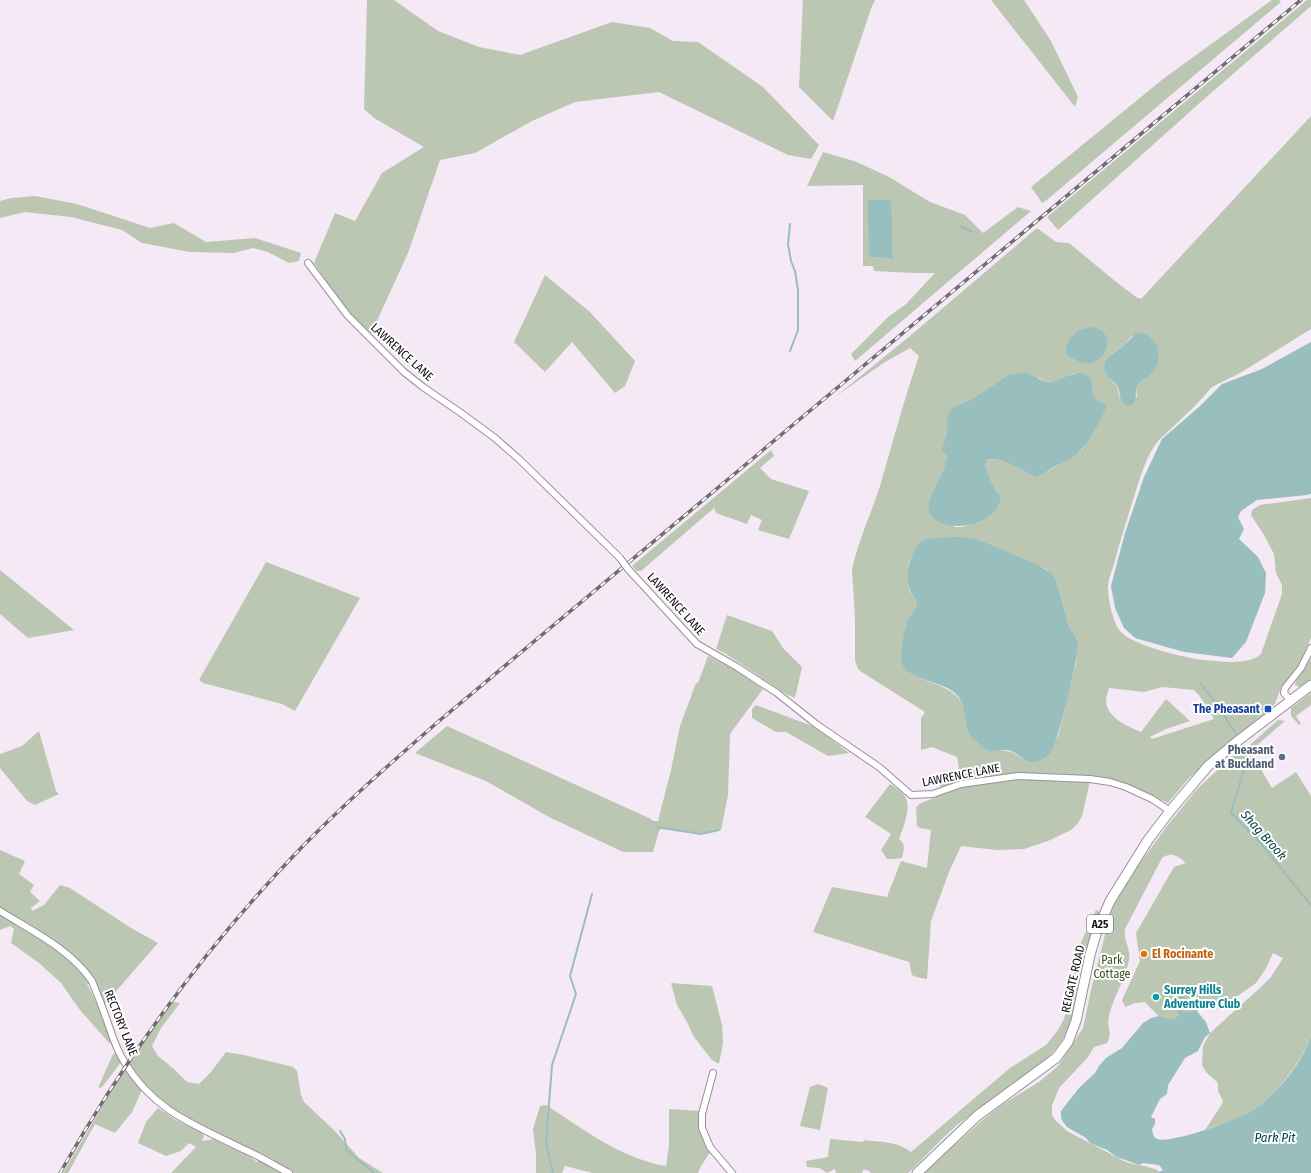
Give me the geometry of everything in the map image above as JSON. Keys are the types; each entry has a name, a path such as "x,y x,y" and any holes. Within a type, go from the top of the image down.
{"main road":[{"name":"REIGATE ROAD","path":"917,1173 977,1116 1056,1058 1068,1042 1076,1021 1097,931 1110,900 1148,840 1208,766 1311,685"}],"street":[{"name":"LAWRENCE LANE","path":"308,263 348,316 404,372 423,388 461,412 520,460 620,558 696,644 737,667 777,693 816,724 879,767 911,795 933,794 961,784 1018,776 1090,779 1110,782 1126,787 1170,811"},
{"path":"1290,700 1284,693 1285,688 1301,668 1311,648"},
{"name":"RECTORY LANE","path":"0,911 61,950 87,974 92,981 116,1047 135,1078 158,1102 172,1113 195,1126 244,1149 289,1173"},
{"path":"714,1073 702,1114 702,1128 710,1147 732,1173"}],"green space":[{"path":"367,0 394,0 438,31 479,47 520,55 612,22 650,28 673,41 698,42 763,87 819,145 811,159 788,155 659,92 575,102 532,121 475,153 440,160 408,253 371,334 347,309 314,263 335,213 355,221 382,173 424,147 374,118 364,109"},
{"path":"803,0 875,0 833,121 799,87"},
{"path":"991,0 1024,0 1051,41 1078,97 1075,107"},
{"path":"1272,0 1279,0 1281,2 1042,203 1031,187 1163,79"},
{"path":"1307,0 1311,0 1311,6 1203,100 1058,230 1047,217"},
{"path":"1311,116 1311,329 1240,373 1212,387 1194,407 1158,441 1150,453 1141,475 1109,578 1108,587 1111,610 1117,627 1126,636 1136,641 1159,650 1202,660 1233,662 1255,658 1261,654 1282,594 1282,585 1276,573 1274,554 1251,515 1252,510 1260,505 1311,498 1311,638 1299,664 1281,688 1275,704 1189,778 1168,803 1120,782 1090,781 1082,816 1071,830 1048,841 1024,849 997,850 961,846 949,872 931,921 927,979 916,977 912,975 909,962 813,932 832,887 887,897 901,861 927,868 931,830 917,826 916,807 923,802 939,796 947,791 941,789 940,784 947,781 959,768 957,757 932,747 921,750 921,718 925,712 860,671 855,660 855,618 852,570 861,538 880,486 903,404 919,356 910,348 885,362 836,396 910,336 1037,228 1056,242 1069,243 1115,281 1136,297 1141,299","holes":["1132,336 1158,348 1158,359 1152,372 1139,385 1137,397 1120,399 1117,386 1107,375 1111,354 1124,345","1075,373 1092,389 1093,396 1096,400 1103,402 1092,433 1082,450 1040,476 1031,475 1009,463 997,459 986,462 985,464 991,481 998,493 979,522 962,527 955,527 929,505 946,464 947,456 944,450 944,444 947,433 948,418 952,409 966,401 1039,378 1048,382 1062,379","987,543 1046,569 1056,579 1069,627 1077,639 1078,644 1076,663 1058,737 1023,759 1011,752 989,749 978,744 971,734 965,711 960,700 947,689 921,678 905,669 902,655 906,625 917,608 917,601 910,592 908,568 909,561 918,544","1162,687 1194,690 1199,695 1214,719 1152,739 1150,737 1166,729 1190,721 1166,699 1141,732 1119,721 1107,707 1106,699 1109,688 1144,692"]},
{"path":"823,152 857,162 889,177 930,202 965,215 983,233 1018,207 1031,211 855,361 851,354 888,317 906,304 935,273 874,271 873,266 863,266 863,185 807,186","holes":["890,200 893,259 870,257"]},
{"path":"35,196 77,204 150,228 174,223 206,242 255,238 301,253 299,261 289,263 268,252 253,248 234,253 190,252 142,243 122,230 71,217 25,212 0,218 0,201 11,198"},
{"path":"545,275 590,312 635,361 625,386 615,393 572,342 545,372 514,342"},
{"path":"771,450 774,456 760,468 771,479 809,491 789,539 758,530 762,520 751,515 747,524 716,513 714,508 641,571 637,571 632,566"},
{"path":"266,562 360,598 295,711 282,704 203,683 199,680"},
{"path":"0,570 74,630 28,638 0,614"},
{"path":"727,615 772,631 783,648 802,667 795,698 786,694 726,654 716,649"},
{"path":"708,656 737,671 763,689 730,734 728,795 721,830 702,834 661,829 659,831 653,852 623,852 549,817 486,781 415,753 447,726 653,821 658,821 680,726"},
{"path":"1311,658 1311,679 1299,687 1295,685 1296,681"},
{"path":"1311,693 1311,705 1296,716 1301,724 1299,725 1291,716 1291,708"},
{"path":"756,705 815,727 849,753 828,756 786,732 776,732 752,718 752,709"},
{"name":"Park Cottage","path":"1278,720 1285,721 1250,751 1272,788 1296,772 1311,796 1311,1036 1293,1069 1275,1091 1245,1115 1205,1130 1223,1101 1218,1091 1218,1083 1206,1072 1202,1065 1203,1046 1210,1033 1271,977 1283,958 1273,953 1265,970 1256,983 1218,1010 1212,1002 1175,1024 1164,1022 1145,1002 1135,1003 1125,1007 1122,1000 1140,961 1136,933 1174,867 1186,863 1178,856 1169,855 1162,858 1125,929 1129,960 1125,974 1113,1002 1108,1020 1109,1039 1107,1043 1094,1047 1088,1057 1059,1088 1052,1106 1052,1115 1055,1120 1067,1131 1126,1162 1159,1171 1157,1173 923,1173 985,1118 1003,1104 1039,1082 1058,1066 1083,1028 1109,919 1115,902 1130,877 1167,826 1198,788 1236,753 1241,753"},
{"path":"39,731 56,791 59,794 35,805 27,801 0,768 0,754 22,746"},
{"path":"890,784 904,795 908,808 899,839 904,845 902,858 894,859 887,859 881,850 891,834 865,817"},
{"path":"0,850 25,861 19,874 34,885 30,892 40,901 31,908 32,911 44,905 60,885 70,888 131,928 158,943 104,1005 96,983 87,984 99,1007 111,1039 110,1044 80,1010 61,983 39,963 11,943 14,929 10,926 0,930"},
{"path":"1096,910 1100,912 1086,951 1070,1022 1062,1040 1040,1065 1027,1076 956,1126 908,1173 870,1173 871,1172 864,1169 862,1173 836,1173 835,1169 827,1173 820,1168 807,1167 806,1161 828,1157 830,1139 863,1142 864,1140 889,1143 906,1148 911,1152 1010,1068 1046,1045 1058,1030 1064,1019 1076,960 1082,940"},
{"path":"671,983 712,986 722,1025 723,1043 719,1064 712,1060 694,1037 677,1005"},
{"path":"173,1002 180,1003 161,1028 152,1046 158,1056 187,1082 199,1084 211,1072 226,1052 293,1067 297,1071 301,1095 304,1102 334,1130 359,1158 383,1173 294,1173 246,1147 181,1115 154,1096 129,1064 148,1035"},
{"path":"117,1053 122,1061 102,1087 98,1088 113,1054"},
{"path":"126,1070 142,1090 132,1112 115,1133 95,1124 68,1173 63,1173 118,1080"},
{"path":"818,1084 828,1088 820,1130 800,1126 810,1087"},
{"path":"546,1105 618,1150 634,1157 666,1166 669,1145 669,1109 700,1111 699,1130 710,1152 698,1173 593,1173 565,1166 562,1173 536,1173 536,1154 533,1129 540,1106"},
{"path":"158,1108 176,1120 203,1133 204,1136 202,1141 214,1139 247,1155 257,1162 259,1160 283,1173 171,1173 196,1147 189,1143 181,1151 166,1156 138,1143 146,1122"}],"water":[{"path":"868,200 891,200 893,259 869,257"},
{"path":"1093,327 1101,330 1106,335 1106,348 1099,359 1093,362 1083,363 1066,354 1067,344 1074,334 1082,329"},
{"path":"1136,333 1145,334 1153,340 1158,348 1159,357 1154,370 1137,387 1134,403 1127,406 1121,400 1117,385 1107,375 1104,368 1107,359"},
{"path":"1311,342 1311,494 1257,500 1241,511 1238,517 1244,529 1239,539 1258,557 1266,573 1265,593 1246,642 1232,658 1184,652 1135,638 1124,628 1115,608 1111,586 1125,533 1144,477 1162,439 1200,406 1222,384 1262,369"},
{"path":"1026,373 1049,382 1079,373 1088,376 1092,383 1095,398 1106,405 1103,415 1091,437 1078,453 1042,475 1036,477 1007,462 994,459 988,460 985,464 991,481 1001,499 992,514 975,523 966,525 947,525 937,521 930,515 929,505 930,499 946,463 947,456 942,450 947,433 947,417 950,411 953,407 974,398 1009,375"},
{"path":"960,537 975,539 987,543 1038,565 1051,573 1056,579 1069,627 1078,643 1068,699 1054,745 1049,754 1038,761 1029,762 1011,751 990,751 982,747 969,733 961,700 956,694 949,689 910,673 903,666 902,649 905,628 917,605 908,579 908,570 912,556 918,545 925,540"},
{"name":"Park Pit","path":"1178,996 1183,997 1186,1001 1181,1007 1181,1011 1187,1013 1196,1010 1206,1022 1210,1033 1205,1037 1198,1051 1185,1058 1168,1085 1167,1094 1160,1099 1151,1117 1155,1119 1155,1124 1152,1129 1153,1135 1157,1139 1165,1140 1176,1138 1206,1130 1235,1119 1253,1110 1263,1103 1288,1077 1307,1047 1311,1036 1311,1173 1157,1173 1163,1170 1159,1165 1143,1163 1139,1165 1117,1157 1107,1150 1090,1143 1086,1138 1067,1127 1063,1122 1061,1118 1061,1111 1079,1088 1095,1073 1106,1058 1122,1048 1143,1023 1151,1018 1159,1016 1171,1020 1179,1015 1174,1004"}],"waterway":[{"path":"790,224 788,244 798,290 798,330 790,351"},
{"path":"960,226 973,232"},
{"name":"Shag Brook","path":"1200,683 1220,709"},
{"name":"Shag Brook","path":"1224,715 1236,734"},
{"name":"Shag Brook","path":"1244,747 1248,755 1231,813 1258,840 1311,905"},
{"path":"656,827 701,834 719,830"},
{"path":"553,1173 546,1143 552,1065 576,994 570,976 592,894"},
{"path":"340,1131 345,1139 346,1150 374,1173"}],"railway":[{"path":"60,1173 113,1086 170,1003 266,885 335,815 386,767 439,721 1301,0"}],"place":[{"name":"The Pheasant","path":"1268,709"},
{"name":"Pheasant at Buckland","path":"1282,757"},
{"name":"El Rocinante","path":"1144,954"},
{"name":"Surrey Hills Adventure Club","path":"1156,997"}]}
